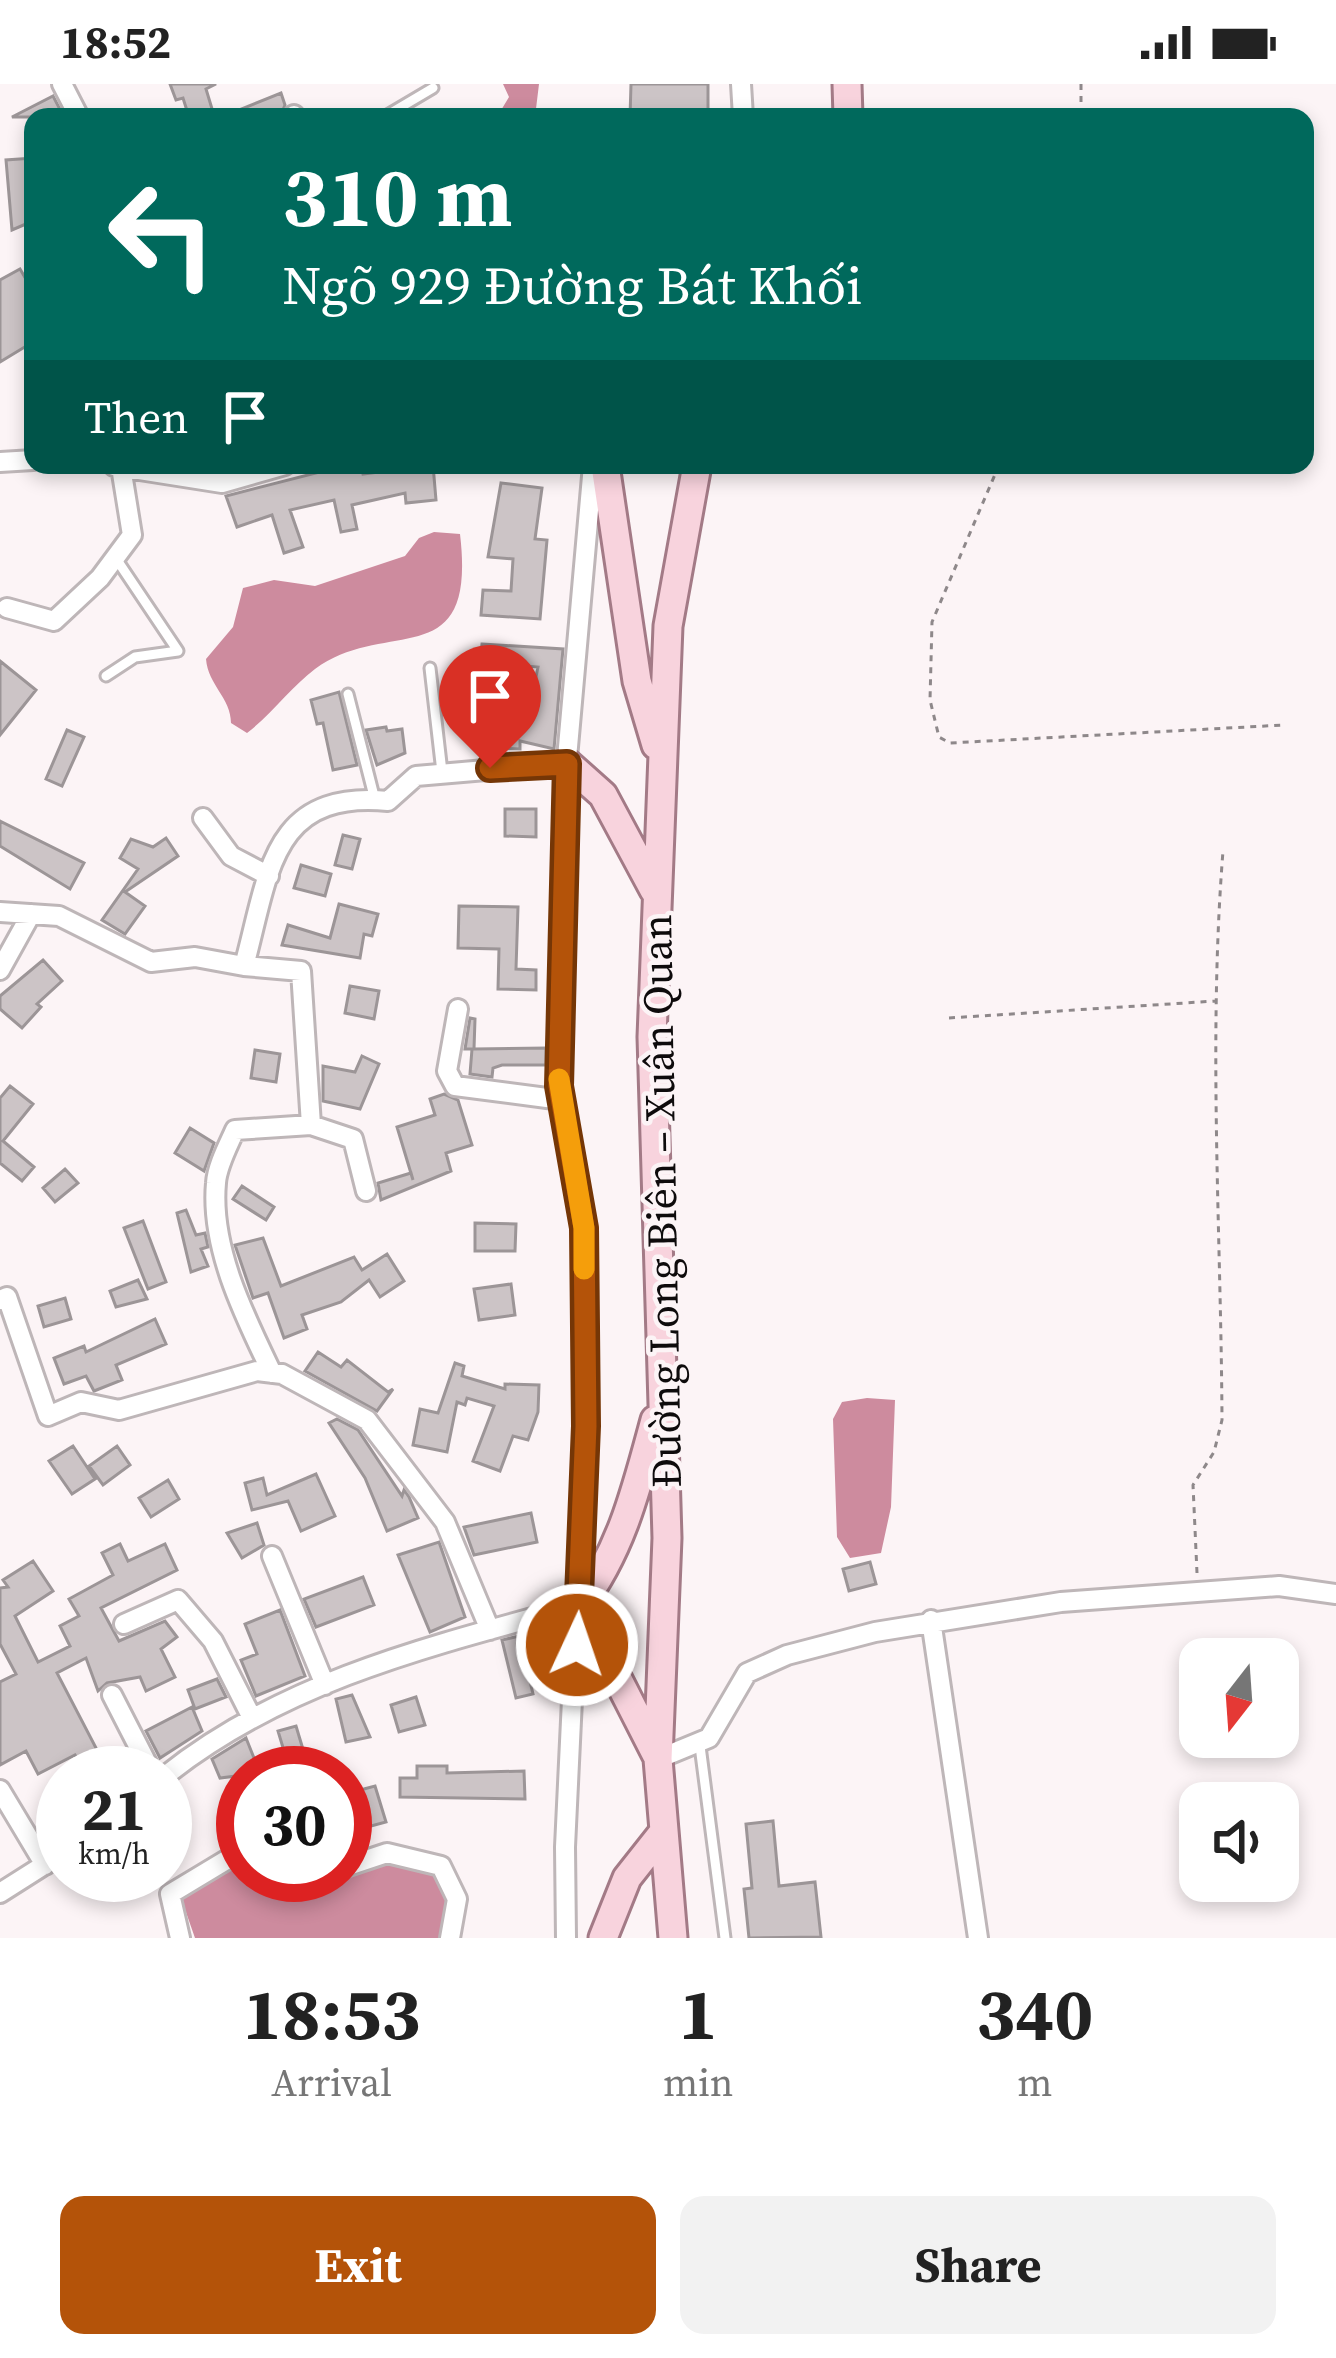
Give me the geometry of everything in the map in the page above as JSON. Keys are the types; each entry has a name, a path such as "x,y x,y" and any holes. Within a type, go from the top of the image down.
{"main road":[{"path":"606,474 637,681 662,766"},
{"name":"Đường Long Biên – Xuân Quan","path":"673,1938 658,1759 666,1664 664,1387 652,1037 673,580 696,474"},
{"path":"567,764 603,795 656,894"},
{"path":"658,1759 580,1605 608,1564 625,1524 664,1387"},
{"path":"603,1938 627,1878 661,1835"}],"street":[{"path":"7,608 53,621 116,557 132,535 117,474"},
{"path":"165,474 222,483 254,474"},
{"path":"566,1938 565,1847 580,1605 584,1228 562,1100 567,764 592,474"},
{"path":"244,966 269,875 294,822 345,797 388,801 416,776 567,764"},
{"path":"203,818 231,856 269,875"},
{"path":"0,912 59,916 152,962 195,956 301,971 310,1126"},
{"path":"0,970 31,914"},
{"path":"458,1009 447,1070 455,1086 562,1100"},
{"path":"272,1372 245,1317 220,1235 215,1181 235,1130 310,1126 357,1143 366,1191"},
{"path":"0,1300 7,1297 48,1417 81,1402 119,1410 257,1371 272,1372 367,1420 445,1522 490,1630"},
{"path":"272,1556 325,1684"},
{"path":"658,1759 700,1746 747,1673 787,1655 931,1620 1061,1602 1280,1586 1336,1594"},
{"path":"124,1624 178,1600 213,1641 251,1716"},
{"path":"192,1757 251,1716 387,1658 580,1605"},
{"path":"931,1620 978,1938"},
{"path":"112,1695 138,1746"},
{"path":"0,1790 36,1849"},
{"path":"372,1857 387,1852 441,1866 457,1898 450,1938"},
{"path":"180,1938 170,1894 216,1866"},
{"path":"0,1893 36,1870"}],"lane":[{"path":"399,108 433,88"},
{"path":"106,676 135,657 178,651 116,557"},
{"path":"430,668 442,772"},
{"path":"348,694 375,800"},
{"path":"700,1746 724,1938"}],"path":[{"path":"995,474 932,622 930,700 939,736 950,743 1088,739 1284,724"},
{"path":"1198,1593 1192,1485 1214,1452 1222,1420 1221,1147 1214,1056 1223,851"},
{"path":"949,1018 1218,1001"}],"shaded area":[{"path":"503,84 539,84 536,108 502,108 509,97"},
{"path":"434,532 460,534 462,579 455,608 441,626 343,654 315,669 247,733 231,723 206,659 233,627 243,588 274,580 315,586 405,556 419,538"},
{"path":"895,1400 891,1507 881,1553 850,1558 837,1537 833,1419 842,1402"},
{"path":"397,1859 435,1869 449,1893 443,1938 195,1938 182,1902 192,1902 192,1891 216,1875 216,1902 372,1902 372,1867"}],"building":[{"path":"170,84 216,84 206,89 212,108 186,108 183,98 176,100"},
{"path":"631,84 708,84 708,108 630,108"},
{"path":"281,93 285,105 284,108 244,108"},
{"path":"53,96 59,108 30,108"},
{"path":"24,159 24,225 12,230 6,160"},
{"path":"20,269 24,276 24,347 0,362 0,280"},
{"path":"312,474 434,474 436,500 406,503 405,493 352,505 357,529 341,532 334,500 290,510 303,547 284,553 272,515 237,527 226,496"},
{"path":"501,483 542,488 535,539 547,540 540,619 481,615 483,590 511,591 513,559 488,557"},
{"path":"482,644 563,649 554,749 520,741 520,749 494,748 495,714 528,715 538,667 480,662"},
{"path":"0,661 36,690 0,735"},
{"path":"339,692 357,765 333,770 323,723 317,724 311,700"},
{"path":"386,727 387,731 402,729 405,753 377,765 366,730"},
{"path":"67,730 84,737 62,786 46,779"},
{"path":"505,809 536,809 536,837 505,836"},
{"path":"0,821 84,863 70,889 0,846"},
{"path":"343,835 360,839 352,869 335,865"},
{"path":"166,838 178,856 125,892 145,906 125,934 102,920 138,869 120,858 131,839 153,847"},
{"path":"301,865 331,874 325,896 294,888"},
{"path":"339,904 378,914 372,936 364,934 360,958 282,945 288,925 330,938"},
{"path":"459,906 518,907 516,969 536,970 536,990 498,989 499,949 458,948"},
{"path":"43,960 62,981 37,1004 41,1007 22,1028 0,1009 0,996"},
{"path":"350,986 379,991 374,1019 345,1013"},
{"path":"470,1018 475,1019 474,1049 546,1048 546,1065 502,1065 493,1068 492,1077 470,1074 472,1049 465,1049"},
{"path":"255,1050 280,1054 276,1082 251,1078"},
{"path":"362,1056 379,1064 360,1109 323,1101 323,1066 355,1072"},
{"path":"10,1086 33,1104 3,1141 34,1167 22,1181 0,1163 0,1098"},
{"path":"444,1094 458,1100 472,1145 446,1153 451,1171 381,1200 378,1183 411,1173 397,1127 435,1115 430,1099"},
{"path":"190,1128 214,1143 204,1171 175,1153"},
{"path":"65,1169 78,1183 55,1202 43,1188"},
{"path":"242,1186 274,1207 266,1220 233,1199"},
{"path":"186,1210 196,1235 205,1233 208,1247 201,1249 208,1266 191,1272 177,1213"},
{"path":"143,1221 166,1282 148,1289 124,1228"},
{"path":"475,1223 516,1224 515,1251 475,1251"},
{"path":"263,1238 281,1286 354,1257 362,1270 387,1254 404,1281 380,1297 369,1280 341,1302 302,1315 307,1329 284,1338 268,1293 253,1298 235,1245"},
{"path":"138,1280 147,1299 116,1307 110,1291"},
{"path":"511,1284 515,1315 479,1320 474,1289"},
{"path":"65,1298 71,1319 44,1327 38,1306"},
{"path":"155,1319 166,1344 116,1365 122,1380 94,1391 86,1376 64,1384 54,1358 84,1346 86,1352"},
{"path":"318,1352 341,1367 347,1360 388,1392 393,1389 377,1411 305,1371"},
{"path":"455,1363 464,1366 462,1376 505,1389 505,1384 539,1385 538,1412 528,1440 513,1436 500,1471 473,1461 494,1406 467,1398 465,1405 457,1402 447,1452 413,1445 420,1409 438,1413"},
{"path":"337,1419 358,1430 402,1496 404,1490 409,1497 418,1518 387,1531 365,1478 329,1423"},
{"path":"73,1446 95,1479 72,1494 49,1461"},
{"path":"117,1446 130,1465 103,1485 89,1466"},
{"path":"316,1474 335,1516 301,1531 288,1501 252,1510 245,1483 263,1478 267,1495"},
{"path":"168,1480 179,1499 151,1517 139,1498"},
{"path":"531,1513 537,1542 474,1555 464,1527"},
{"path":"257,1523 264,1545 242,1558 227,1533"},
{"path":"439,1542 465,1617 430,1632 398,1555"},
{"path":"120,1544 128,1561 165,1544 177,1570 101,1608 119,1641 165,1621 177,1637 161,1649 175,1677 146,1691 140,1677 107,1683 98,1691 86,1658 57,1673 95,1746 36,1746 36,1770 26,1751 0,1765 0,1682 16,1674 0,1644 0,1588 8,1587 3,1580 33,1561 53,1591 15,1616 38,1662 70,1646 60,1626 79,1616 69,1599 113,1575 102,1553"},
{"path":"870,1562 876,1584 849,1591 843,1569"},
{"path":"363,1577 374,1605 316,1627 304,1599"},
{"path":"280,1610 305,1676 256,1696 241,1660 257,1654 245,1624"},
{"path":"519,1636 533,1694 516,1698 502,1640"},
{"path":"217,1679 226,1697 195,1709 188,1690"},
{"path":"352,1695 370,1737 346,1742 336,1699"},
{"path":"416,1697 425,1725 399,1732 391,1705"},
{"path":"192,1707 202,1731 179,1746 154,1746 146,1731"},
{"path":"296,1726 302,1746 282,1746 278,1731"},
{"path":"417,1766 447,1766 447,1773 524,1771 525,1799 400,1797 400,1778 417,1778"},
{"path":"372,1787 386,1822 372,1826"},
{"path":"773,1821 779,1886 815,1882 821,1937 749,1938 744,1889 752,1888 746,1824"}],"slow traffic":[{"path":"559,1079 584,1228 584,1269"}],"route":[{"path":"490,768 567,764 559,1086 584,1228 586,1426 577,1645"}]}
